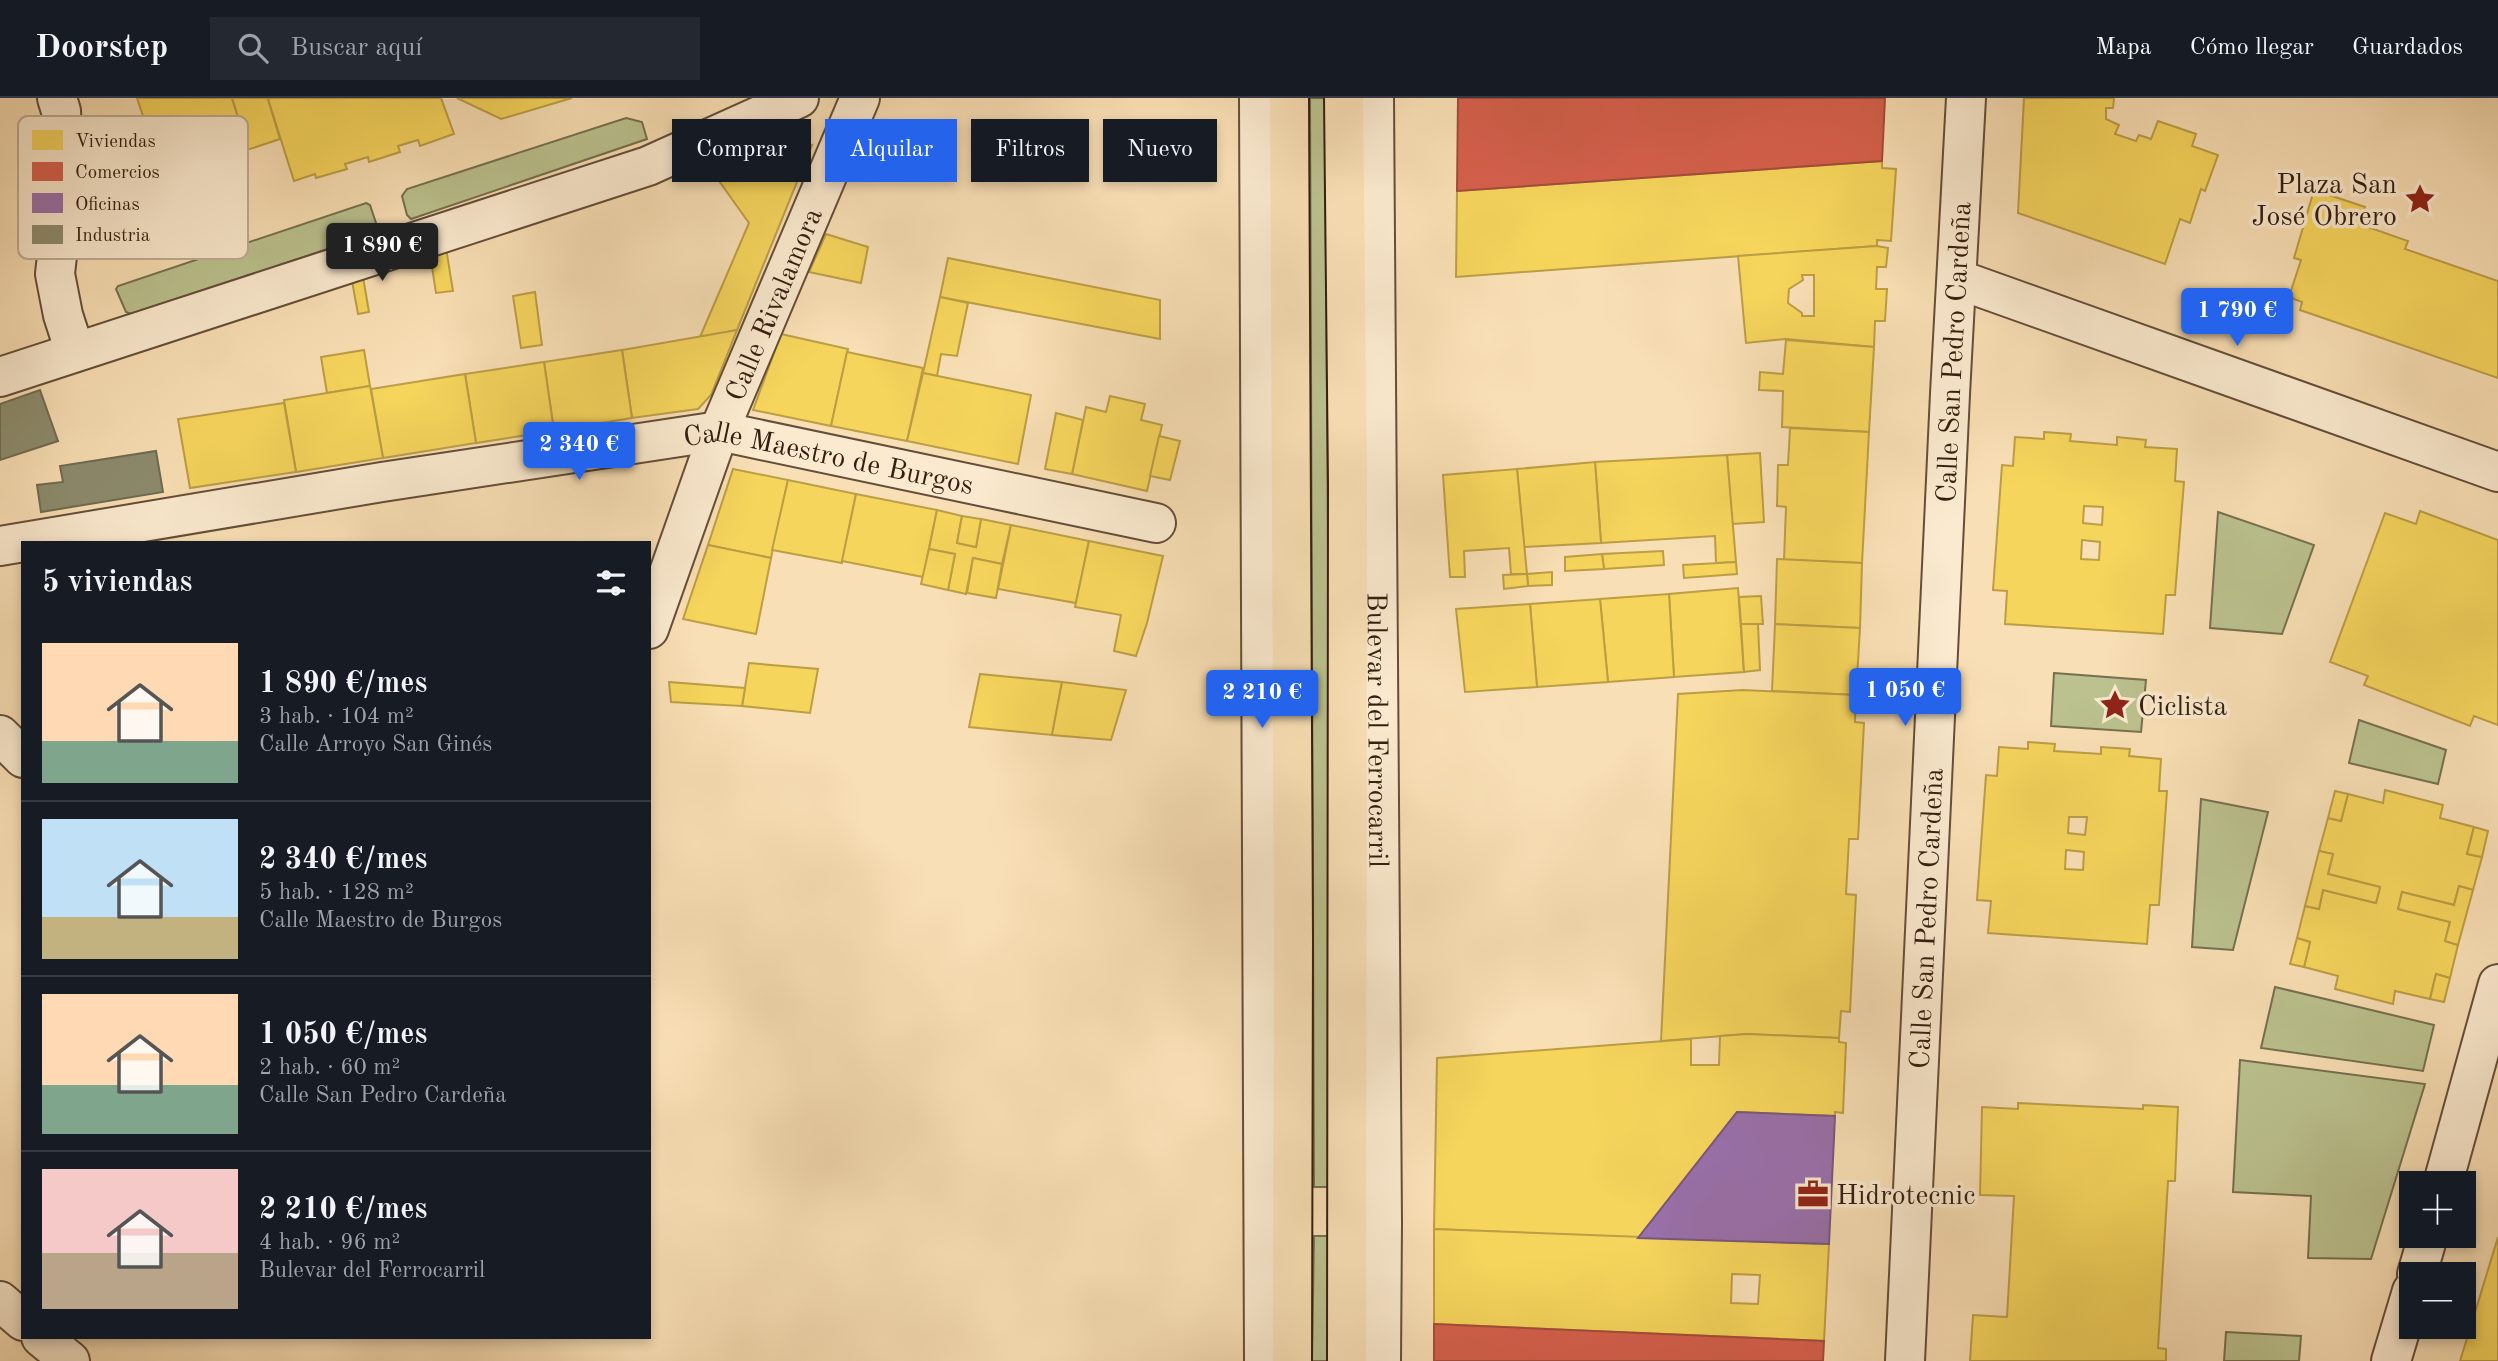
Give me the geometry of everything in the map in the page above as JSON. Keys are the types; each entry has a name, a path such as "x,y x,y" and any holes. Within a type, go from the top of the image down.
{"main road":[{"path":"1289,98 1292,1361"},
{"name":"Bulevar del Ferrocarril","path":"1344,98 1348,483 1347,1361"}],"street":[{"path":"57,98 61,116"},
{"path":"0,377 648,166 731,111 799,98"},
{"name":"Calle Rivalamora","path":"651,623 719,431 860,98"},
{"path":"1259,98 1264,1361"},
{"name":"Bulevar del Ferrocarril","path":"1374,98 1381,1361"},
{"name":"Calle San Pedro Cardeña","path":"1905,1361 1966,98"},
{"path":"57,259 55,274 62,315 75,352"},
{"path":"1957,279 2498,472"},
{"name":"Calle Maestro de Burgos","path":"30,541 382,482 719,431 1156,523"},
{"name":"Calle Maestro de Burgos","path":"0,546 21,542"},
{"path":"0,735 21,756"},
{"path":"2446,1171 2498,984"},
{"path":"0,1301 21,1319"},
{"path":"2391,1361 2399,1335"},
{"path":"43,1339 70,1361"}],"green space":[{"path":"1310,98 1325,98 1329,708 1328,1187 1314,1187"},
{"path":"626,118 642,122 647,139 411,219 407,215 402,196 407,189"},
{"path":"366,203 370,205 378,229 376,233 131,314 126,312 116,289 118,286 199,259 248,259 248,242"},
{"path":"2218,512 2314,545 2282,634 2210,628"},
{"path":"2054,673 2146,680 2141,732 2051,726"},
{"path":"2359,720 2446,750 2438,784 2349,763"},
{"path":"2201,799 2268,812 2233,950 2192,947"},
{"path":"2275,987 2434,1025 2423,1071 2261,1048"},
{"path":"2240,1060 2425,1084 2371,1259 2308,1258 2311,1196 2233,1192"},
{"path":"1314,1236 1330,1236 1330,1361 1312,1361"},
{"path":"2226,1332 2301,1336 2299,1361 2224,1361"}],"building: Viviendas":[{"path":"137,98 232,98 238,116 143,116"},
{"path":"232,98 271,98 268,99 280,139 248,150 248,116 238,116"},
{"path":"441,98 454,134 420,146 418,140 398,146 400,152 369,162 368,157 345,164 347,169 316,178 315,174 294,181 268,99"},
{"path":"457,98 572,98 501,119"},
{"path":"2024,98 2114,98 2113,108 2106,108 2106,119 2119,125 2115,134 2136,141 2139,135 2151,139 2158,121 2196,134 2192,146 2218,155 2205,191 2201,189 2190,223 2180,219 2165,264 2018,213"},
{"path":"1882,161 1882,168 1896,169 1891,241 1877,240 1877,246 1456,277 1457,191"},
{"path":"720,182 797,182 737,330 700,337 749,223"},
{"path":"2314,190 2365,207 2359,224 2408,241 2405,249 2498,281 2498,378 2300,310 2302,302 2289,297 2301,260 2294,258"},
{"path":"826,234 868,247 861,283 809,272"},
{"path":"1877,246 1888,248 1886,267 1877,267 1876,289 1887,289 1885,321 1875,321 1874,347 1786,339 1746,343 1738,256","holes":["1802,275 1814,275 1814,316 1802,316 1802,313 1788,303 1789,289 1803,280"]},
{"path":"446,248 453,291 436,293 430,254"},
{"path":"948,258 1160,300 1160,339 940,297"},
{"path":"363,277 369,312 358,314 352,281"},
{"path":"535,292 542,345 521,348 513,296"},
{"path":"940,297 968,303 957,356 941,354 937,376 923,373"},
{"path":"737,330 711,395 698,409 632,418 622,350"},
{"path":"781,334 848,349 831,426 753,410"},
{"path":"1786,340 1874,347 1869,432 1782,427 1783,391 1759,390 1760,372 1783,374"},
{"path":"364,350 370,386 327,393 321,357"},
{"path":"622,350 632,418 554,431 544,362"},
{"path":"847,352 923,368 907,441 831,426"},
{"path":"544,362 554,431 476,443 465,374"},
{"path":"923,373 1031,395 1018,464 907,441"},
{"path":"465,374 476,443 383,458 371,389"},
{"path":"370,386 383,458 296,472 284,400"},
{"path":"1110,396 1145,404 1141,420 1162,425 1147,491 1072,474 1086,407 1106,412"},
{"path":"284,403 296,472 190,488 178,419"},
{"path":"1056,413 1083,420 1072,474 1045,469"},
{"path":"1790,428 1869,432 1862,563 1784,560 1786,507 1777,506 1778,465 1788,465"},
{"path":"2044,432 2071,434 2070,441 2117,445 2117,437 2146,440 2145,447 2177,449 2175,481 2184,482 2175,595 2166,595 2163,634 2005,624 2007,591 1993,590 2002,465 2013,466 2015,437 2044,439","holes":["2084,506 2103,507 2102,525 2083,523","2082,540 2100,542 2099,560 2081,559"]},
{"path":"1159,436 1180,441 1170,480 1150,476"},
{"path":"1760,453 1764,522 1732,524 1727,455"},
{"path":"1727,455 1736,562 1716,563 1715,536 1601,543 1595,462"},
{"path":"1595,462 1601,543 1524,547 1517,469"},
{"path":"733,469 788,480 771,558 708,545"},
{"path":"1517,469 1527,574 1511,574 1509,548 1464,551 1465,577 1450,577 1443,475"},
{"path":"788,480 856,494 842,563 772,550"},
{"path":"856,494 937,510 923,577 842,561"},
{"path":"937,510 962,516 957,543 976,547 981,519 1011,525 1002,564 973,558 966,594 948,590 955,554 929,549"},
{"path":"2420,511 2498,540 2498,725 2474,716 2470,726 2364,685 2368,676 2330,662 2385,513 2416,524"},
{"path":"962,516 981,519 976,547 957,543"},
{"path":"1011,525 1089,541 1076,603 998,589"},
{"path":"1089,541 1163,556 1136,656 1114,651 1121,615 1075,607"},
{"path":"708,545 771,558 756,634 683,619"},
{"path":"929,549 955,554 948,590 921,584"},
{"path":"1663,551 1664,565 1604,569 1602,554"},
{"path":"1602,554 1604,569 1565,571 1565,557"},
{"path":"973,558 1002,564 996,598 967,593"},
{"path":"1777,559 1862,563 1860,628 1775,624"},
{"path":"1736,562 1737,574 1684,578 1683,565"},
{"path":"1552,572 1552,585 1528,586 1527,574"},
{"path":"1527,574 1528,586 1504,589 1503,575"},
{"path":"1738,588 1744,672 1674,677 1669,594"},
{"path":"1669,594 1674,677 1608,682 1600,599"},
{"path":"1761,596 1763,624 1741,624 1739,597"},
{"path":"1600,599 1608,682 1537,687 1530,604"},
{"path":"1530,604 1537,687 1465,692 1456,609"},
{"path":"1741,624 1758,624 1760,670 1744,672"},
{"path":"1775,624 1860,628 1856,695 1772,691"},
{"path":"749,663 818,669 810,713 742,706"},
{"path":"980,674 1062,682 1052,735 969,727"},
{"path":"669,682 745,688 742,706 671,702"},
{"path":"1062,682 1126,690 1111,740 1052,735"},
{"path":"1743,690 1856,695 1855,722 1864,723 1858,839 1849,839 1846,894 1856,895 1850,1012 1841,1011 1839,1038 1747,1034 1661,1041 1678,694"},
{"path":"2028,742 2055,744 2054,751 2101,754 2101,747 2130,749 2129,756 2161,759 2159,791 2167,791 2159,905 2150,905 2147,944 1988,933 1991,901 1977,900 1986,775 1997,776 1999,747 2028,749","holes":["2069,817 2087,817 2085,835 2068,833","2066,850 2084,852 2083,870 2065,869"]},
{"path":"2385,790 2443,805 2440,818 2474,827 2467,854 2482,857 2473,890 2459,886 2454,905 2402,892 2398,909 2450,922 2445,941 2458,945 2450,978 2436,974 2430,999 2395,991 2393,1004 2335,989 2338,976 2304,967 2310,942 2297,938 2305,906 2319,909 2323,890 2376,903 2380,887 2328,874 2333,854 2319,851 2328,818 2341,821 2348,794 2383,803"},
{"path":"2335,791 2348,794 2341,821 2328,818"},
{"path":"2474,827 2488,831 2482,857 2467,854"},
{"path":"2319,851 2333,854 2328,874 2380,887 2376,903 2323,890 2319,909 2305,906"},
{"path":"2459,886 2473,890 2458,945 2445,941 2450,922 2398,909 2402,892 2454,905"},
{"path":"2297,938 2310,942 2304,967 2290,964"},
{"path":"2436,974 2450,978 2444,1002 2430,999"},
{"path":"1747,1034 1839,1038 1839,1042 1846,1043 1843,1113 1835,1112 1835,1116 1737,1112 1638,1238 1434,1229 1437,1058 1691,1039 1691,1065 1719,1065 1720,1036"},
{"path":"2018,1103 2143,1109 2143,1105 2178,1107 2175,1181 2168,1181 2158,1348 2166,1349 2166,1361 1970,1361 1973,1315 2007,1317 2014,1196 1980,1195 1982,1107 2018,1109"},
{"path":"1434,1229 1829,1244 1824,1341 1434,1324","holes":["1732,1274 1760,1275 1758,1304 1731,1303"]},
{"path":"2498,1237 2498,1361 2460,1361 2467,1339 2476,1339 2476,1309"}],"building: Comercios":[{"path":"1458,98 1885,98 1882,161 1457,191"},
{"path":"1434,1324 1824,1341 1823,1361 1434,1361"}],"building: Oficinas":[{"path":"1737,1112 1835,1116 1829,1244 1638,1238"}],"building: Industria":[{"path":"40,390 58,441 0,460 0,404"},
{"path":"156,451 163,492 41,512 37,485 63,482 60,466"}],"place":[{"name":"Plaza San José Obrero","path":"2420,199"},
{"name":"Ciclista","path":"2115,705"},
{"name":"Hidrotecnic","path":"1813,1194"}]}
